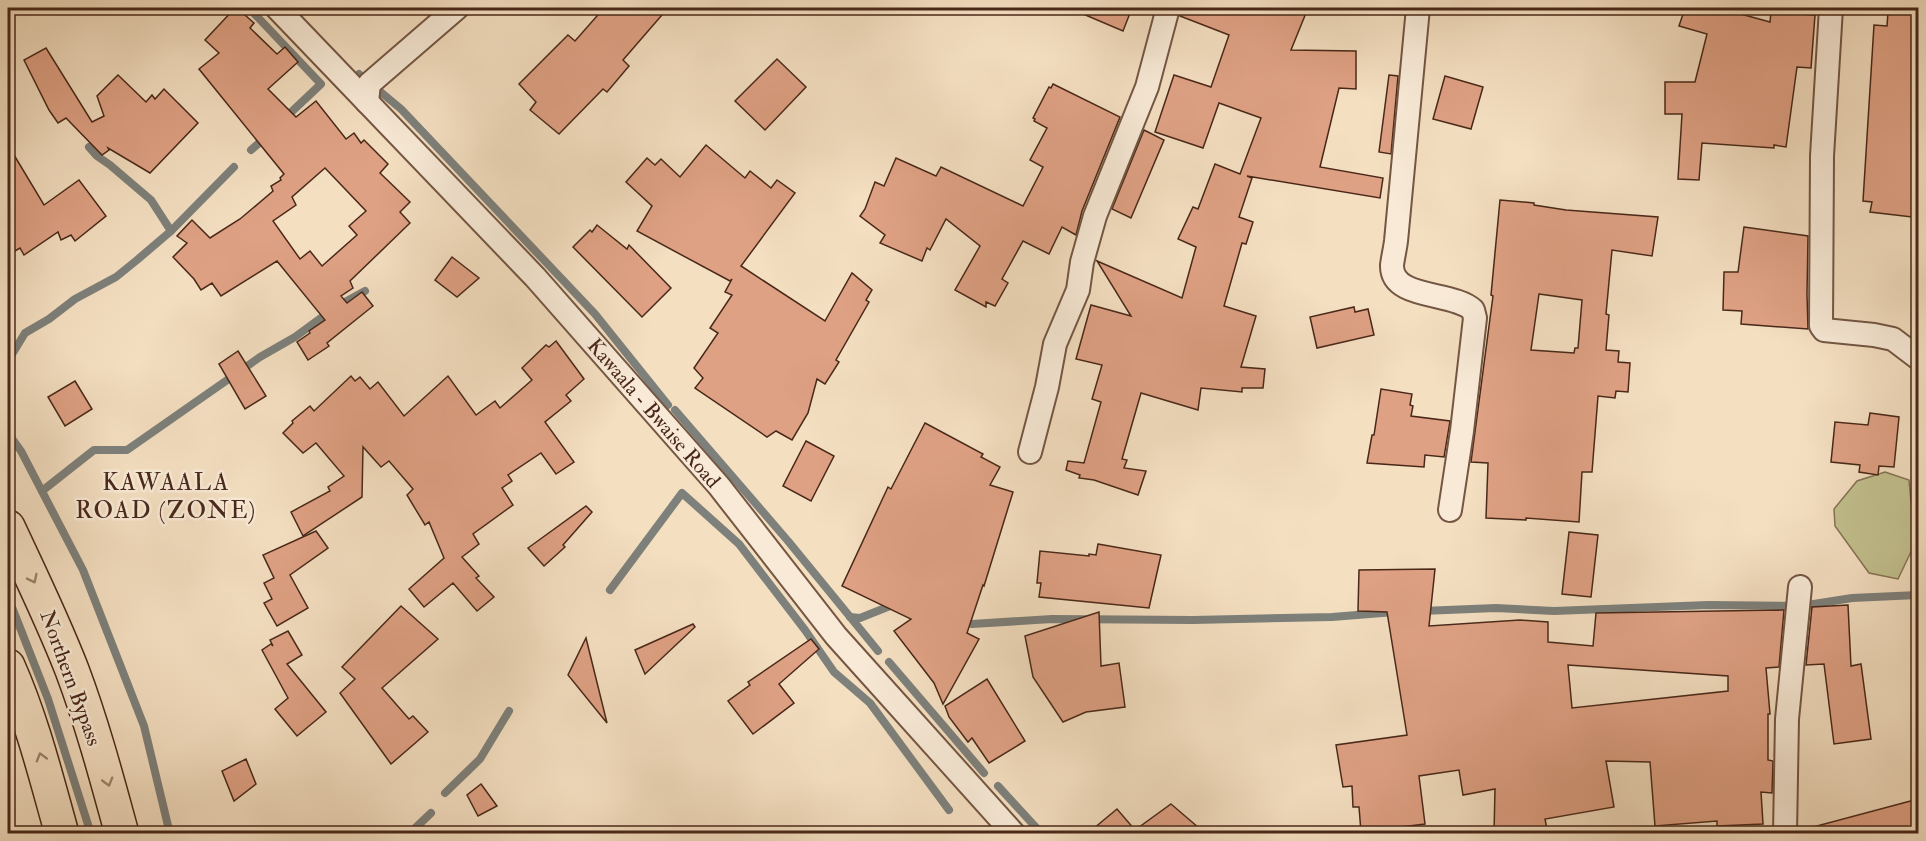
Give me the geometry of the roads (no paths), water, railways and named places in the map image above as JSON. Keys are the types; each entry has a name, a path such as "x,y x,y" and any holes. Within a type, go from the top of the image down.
{"highway":[{"name":"Northern Bypass","path":"8,527 41,595 72,672 105,772 122,834"},
{"path":"8,666 38,746 62,834"}],"street":[{"name":"Kawaala - Bwaise Road","path":"277,8 535,277 719,486 836,636 1014,834"},
{"path":"367,102 369,84 457,8"},
{"path":"1030,452 1055,345 1078,290 1082,262 1095,216 1147,87 1168,8"},
{"path":"1418,8 1392,267 1397,281 1406,289 1460,302 1473,310 1475,318 1464,420 1450,510"},
{"path":"1831,8 1822,156 1821,326 1824,330 1893,339 1918,358"},
{"path":"1785,834 1787,719 1800,587"}],"waterway":[{"path":"249,8 321,84 285,118"},
{"path":"359,74 401,109 595,314 668,405"},
{"path":"251,150 266,137"},
{"path":"89,147 151,200 171,231"},
{"path":"8,361 25,333 49,319 75,299 116,277 171,231 234,167"},
{"path":"42,491 94,450 127,450 260,357 295,337 336,307 365,291"},
{"path":"675,410 788,541 878,651"},
{"path":"8,433 21,451 83,570 144,726 170,834"},
{"path":"610,590 682,493 739,544 834,672 870,703 949,810"},
{"path":"1422,611 1496,608 1554,611 1708,605 1801,606 1852,598 1918,595"},
{"path":"8,597 48,699 91,834"},
{"path":"850,617 860,618 894,606"},
{"path":"961,620 972,624 1052,619 1193,620 1332,617 1395,612"},
{"path":"889,662 984,773"},
{"path":"445,793 480,759 509,711"},
{"path":"998,786 1042,834"},
{"path":"409,834 431,813"}],"district":[{"name":"KAWAALA ROAD (ZONE)","path":"166,496"}]}
